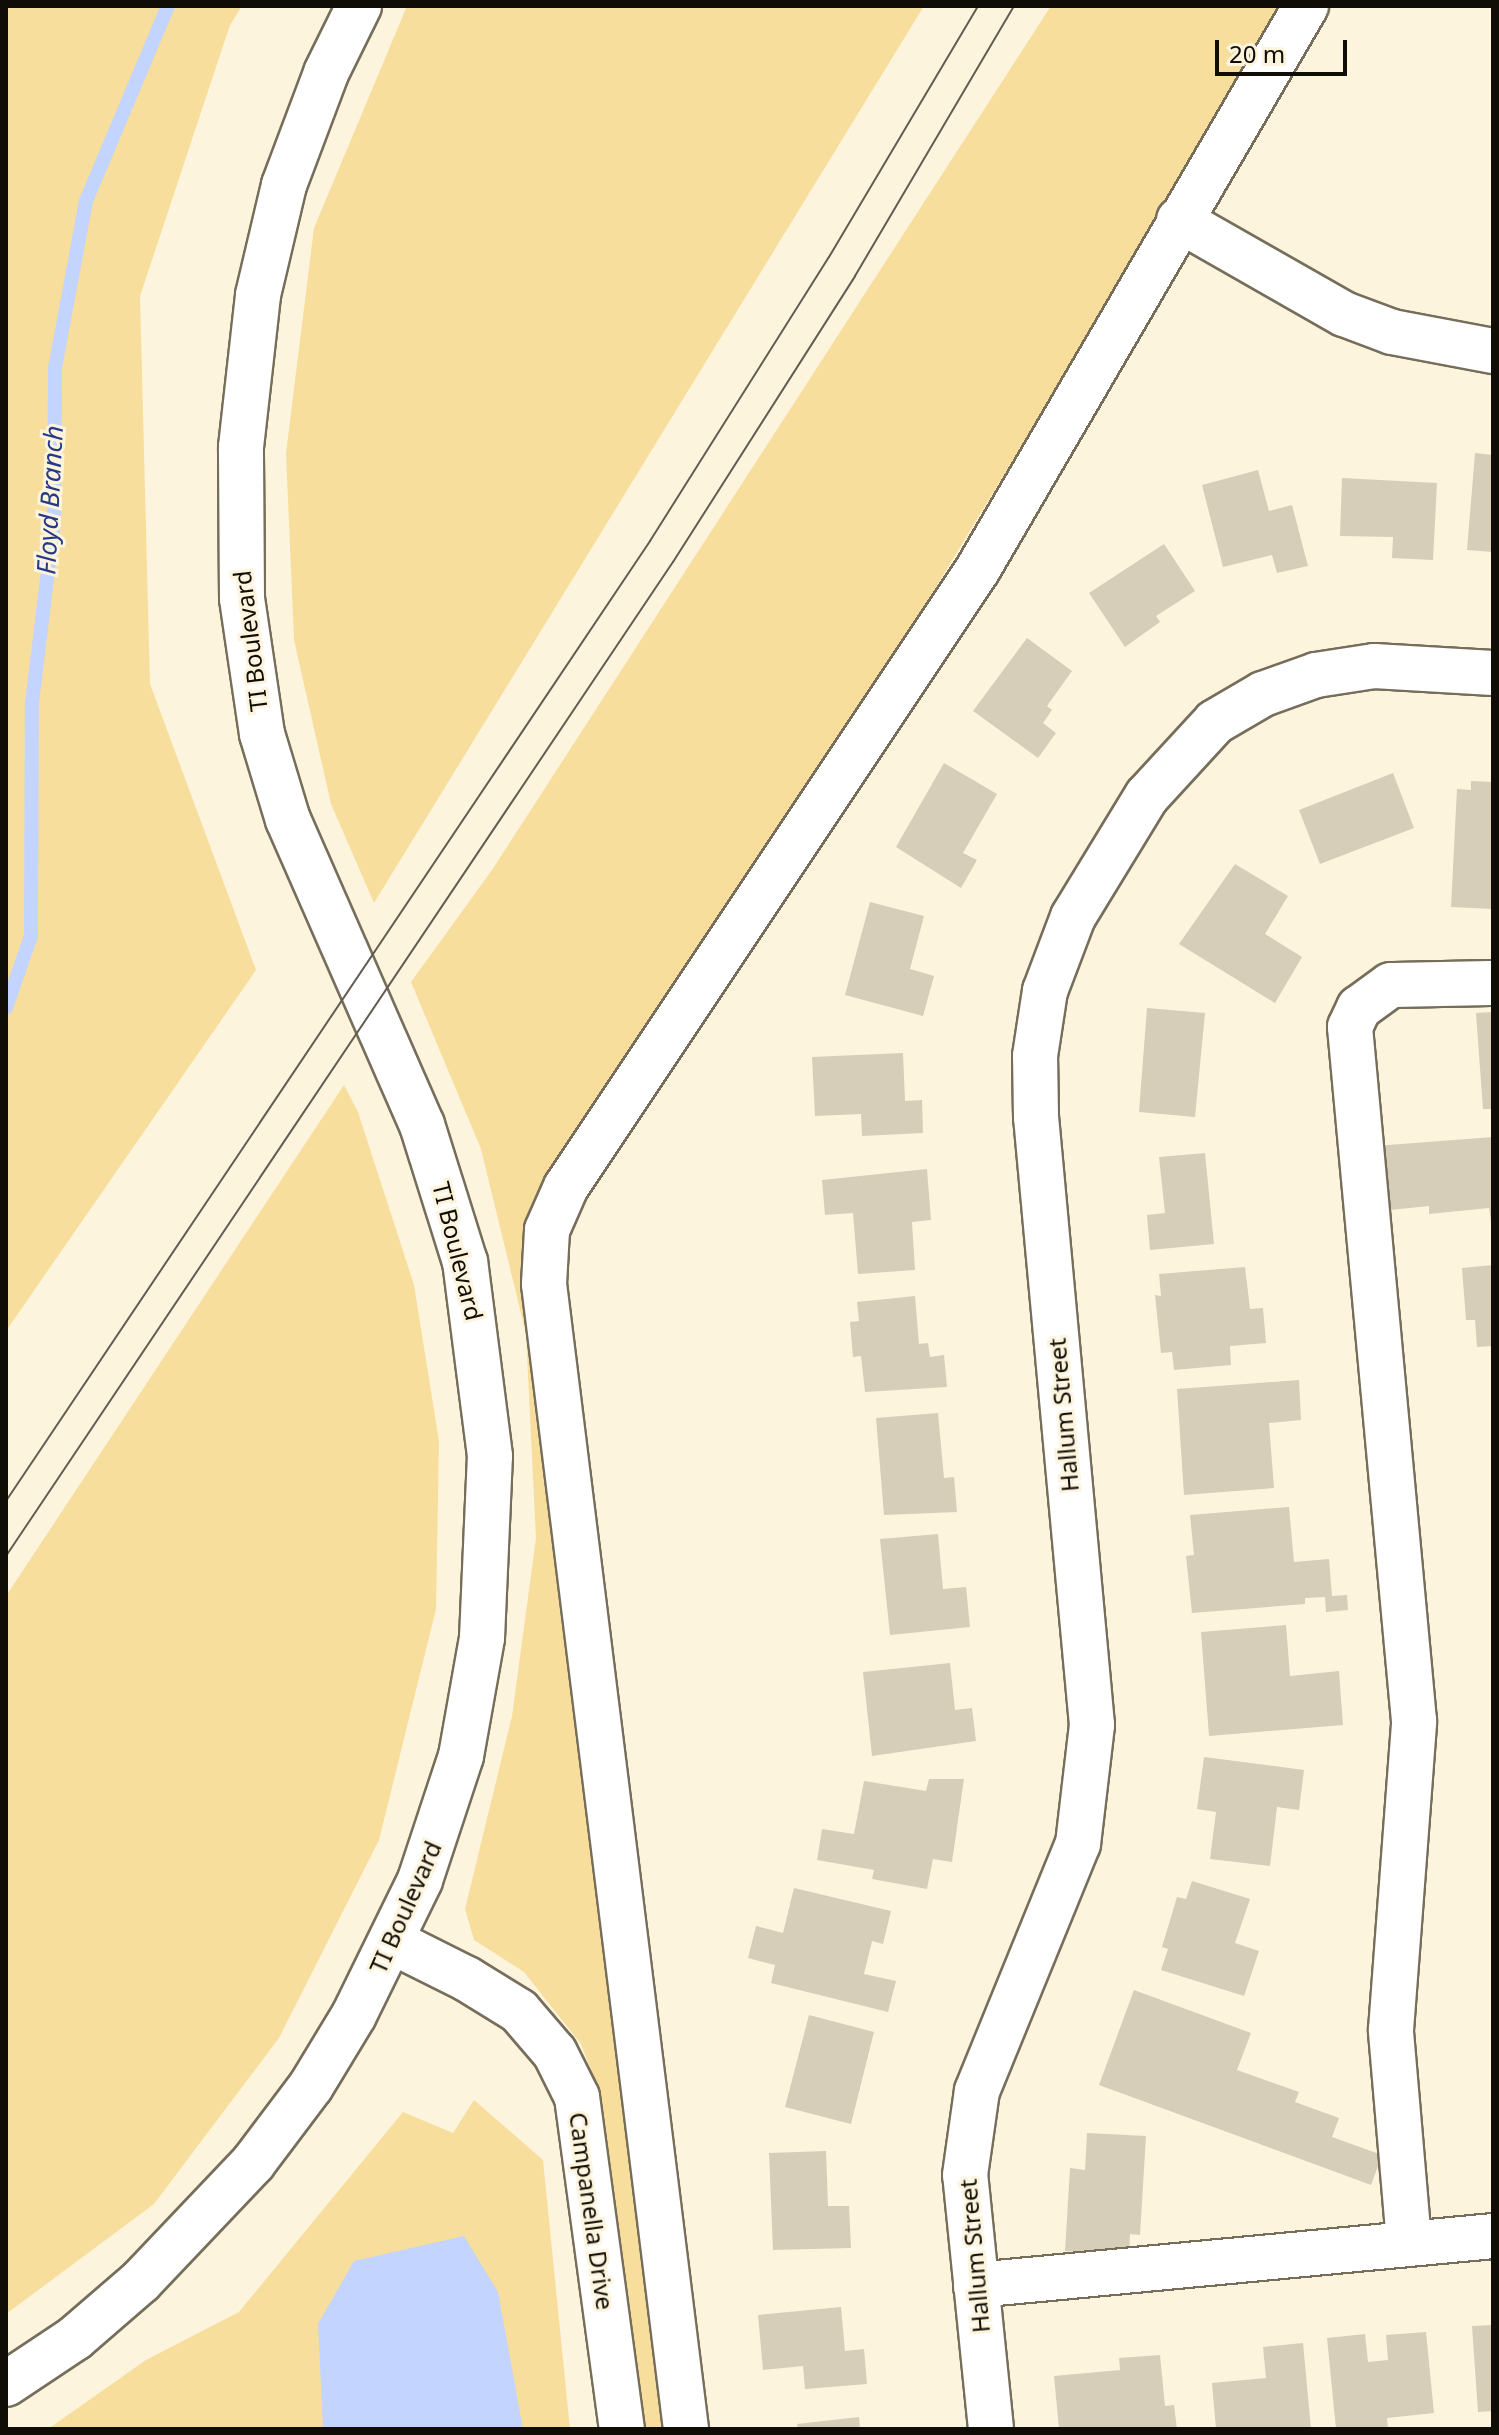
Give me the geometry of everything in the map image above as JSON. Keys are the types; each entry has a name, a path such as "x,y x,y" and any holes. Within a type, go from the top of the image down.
{"street":[{"name":"TI Boulevard","path":"6,2384 75,2338 141,2281 253,2163 311,2086 393,1942 443,1819 472,1701 491,1513 485,1395 465,1262 443,1183 307,869 272,769 247,646 239,548 244,396 258,295 284,185 326,73 359,6"},
{"path":"686,2429 544,1284 547,1230 566,1187 978,569 1306,6"},
{"path":"1179,220 1344,314 1392,332 1493,351"},
{"name":"Hallum Street","path":"991,2429 965,2175 977,2091 1078,1844 1090,1766 1092,1725 1036,1117 1035,1056 1045,991 1073,917 1147,796 1215,722 1263,694 1316,675 1374,666 1493,673"},
{"path":"1409,2242 1391,2030 1414,1721 1350,1027 1359,1008 1391,985 1493,983"},
{"name":"Campanella Drive","path":"393,1942 519,2011 555,2053 577,2097 622,2429"},
{"path":"976,2285 1493,2236"}],"shaded area":[{"path":"6,6 242,6 230,25 140,296 150,684 256,970 6,1331"},
{"path":"407,6 924,6 374,903 331,804 294,640 286,453 314,228"},
{"path":"1051,6 1288,6 839,747 535,1223 666,2429 639,2429 596,2083 581,2044 524,1972 474,1940 465,1909 512,1716 536,1538 526,1334 481,1149 411,982 492,870"},
{"path":"344,1085 358,1112 414,1285 439,1441 436,1609 379,1840 279,2038 154,2204 6,2314 6,1596"},
{"path":"474,2100 543,2160 570,2429 48,2429 146,2360 239,2312 403,2112 453,2133"}],"water":[{"path":"464,2236 498,2292 523,2429 323,2429 318,2324 354,2261"}],"building":[{"path":"1475,453 1493,455 1493,552 1467,550"},
{"path":"1258,470 1269,511 1292,505 1308,566 1277,573 1272,555 1223,567 1202,485"},
{"path":"1342,478 1437,483 1433,560 1392,558 1393,537 1340,536"},
{"path":"1164,544 1195,591 1156,616 1160,622 1125,647 1089,593"},
{"path":"1027,638 1072,671 1047,706 1052,710 1043,723 1056,733 1038,758 973,711"},
{"path":"944,763 997,794 963,853 977,860 961,888 896,847"},
{"path":"1393,773 1414,828 1320,864 1299,810"},
{"path":"1471,781 1493,782 1493,909 1451,907 1457,789 1471,790"},
{"path":"1235,864 1288,896 1265,934 1302,957 1275,1003 1179,944"},
{"path":"870,902 924,916 910,969 934,976 923,1016 845,995"},
{"path":"1147,1008 1205,1013 1195,1117 1139,1112"},
{"path":"1493,1012 1493,1109 1483,1109 1476,1013"},
{"path":"903,1053 905,1101 922,1100 923,1133 862,1136 861,1114 815,1116 812,1057"},
{"path":"1493,1137 1493,1234 1489,1208 1429,1214 1429,1206 1380,1211 1375,1146"},
{"path":"1205,1153 1214,1244 1150,1250 1147,1215 1165,1213 1159,1157"},
{"path":"927,1169 931,1220 912,1222 915,1270 858,1274 853,1213 825,1215 822,1180"},
{"path":"1493,1265 1493,1346 1477,1347 1475,1320 1466,1320 1462,1268"},
{"path":"1245,1267 1250,1309 1263,1308 1266,1343 1230,1346 1231,1365 1174,1370 1172,1352 1161,1353 1155,1295 1161,1296 1159,1274"},
{"path":"915,1296 919,1344 928,1343 930,1357 944,1355 947,1387 865,1392 861,1356 853,1357 850,1322 859,1321 857,1302"},
{"path":"1299,1380 1301,1420 1269,1423 1274,1488 1184,1495 1177,1389"},
{"path":"938,1413 944,1478 954,1477 957,1512 884,1515 876,1418"},
{"path":"1289,1507 1294,1562 1329,1559 1332,1596 1347,1595 1348,1610 1326,1612 1325,1597 1305,1598 1305,1604 1192,1613 1186,1556 1194,1555 1190,1515"},
{"path":"938,1534 943,1589 966,1587 970,1627 890,1635 880,1539"},
{"path":"1286,1625 1290,1676 1339,1671 1343,1725 1209,1736 1201,1632"},
{"path":"950,1663 955,1710 972,1708 976,1741 872,1756 863,1672"},
{"path":"1204,1757 1304,1770 1299,1810 1277,1807 1270,1866 1210,1859 1216,1812 1197,1809"},
{"path":"929,1779 964,1779 952,1862 933,1859 927,1889 872,1879 874,1870 817,1860 822,1829 854,1834 864,1781 926,1791"},
{"path":"1192,1881 1250,1899 1235,1943 1259,1951 1244,1996 1161,1970 1168,1949 1162,1947 1177,1897 1186,1899"},
{"path":"794,1888 891,1911 883,1944 872,1941 864,1974 896,1981 888,2012 771,1983 775,1965 748,1958 756,1926 783,1933"},
{"path":"1134,1990 1251,2033 1237,2070 1299,2092 1295,2102 1339,2118 1332,2137 1382,2155 1371,2185 1099,2085"},
{"path":"809,2015 874,2032 851,2124 785,2107"},
{"path":"1087,2133 1146,2136 1140,2235 1130,2234 1129,2255 1065,2251 1070,2168 1085,2170"},
{"path":"826,2151 828,2206 849,2206 851,2248 773,2250 769,2153"},
{"path":"841,2307 845,2351 864,2349 867,2384 805,2389 803,2366 763,2370 758,2315"},
{"path":"1493,2325 1493,2411 1478,2412 1472,2326"},
{"path":"1426,2332 1434,2413 1387,2418 1388,2429 1336,2429 1327,2338 1365,2334 1368,2362 1388,2360 1386,2335"},
{"path":"1303,2343 1311,2429 1216,2429 1212,2383 1266,2378 1263,2347"},
{"path":"1160,2355 1165,2406 1174,2405 1177,2429 1059,2429 1054,2376 1120,2370 1119,2358"},
{"path":"859,2417 860,2429 798,2429 797,2424"}],"waterway":[{"name":"Floyd Branch","path":"6,1008 31,936 32,703 54,520 55,368 86,201 168,6"}],"tram line":[{"path":"6,1501 650,541 829,257 978,6"},
{"path":"6,1556 673,562 855,276 1014,6"}]}
